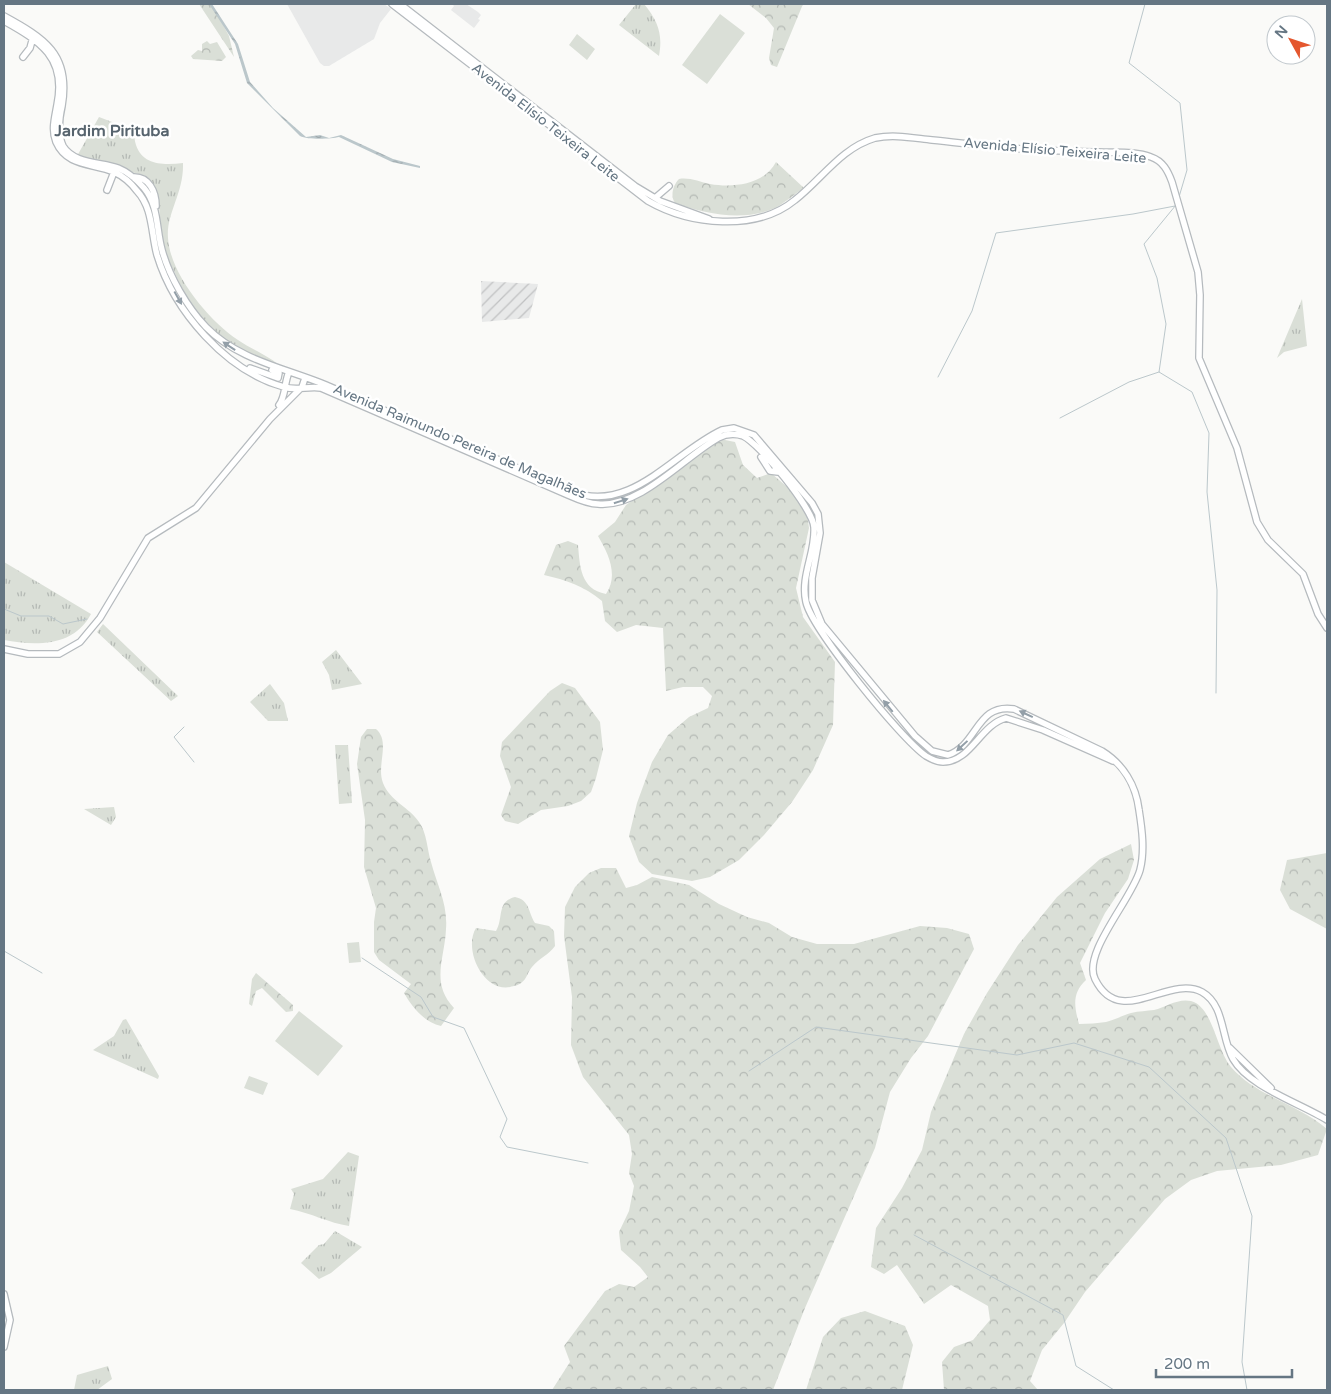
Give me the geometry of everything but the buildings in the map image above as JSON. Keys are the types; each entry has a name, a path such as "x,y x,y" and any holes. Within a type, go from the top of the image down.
{"main road":[{"name":"Avenida Elísio Teixeira Leite","path":"392,4 648,201 665,209 702,220 709,219"},
{"name":"Avenida Elísio Teixeira Leite","path":"400,4 636,186 655,198 709,219 724,221 752,219 781,211 796,200 848,151 885,136 1028,149 1124,153 1158,160 1167,170 1172,182 1195,256 1200,295 1199,358 1237,448 1257,522 1268,540 1303,574 1318,614 1327,628"},
{"path":"4,16 43,40 57,56 64,85 59,132 66,149 76,158 119,168 133,177"},
{"name":"Avenida Raimundo Pereira de Magalhães","path":"4,21 33,37 47,51 58,74 60,88 54,127 55,141 60,149 68,158 77,163 114,172 126,180 145,201 158,257 180,303 203,335 241,365 260,378 284,388 300,390 321,388 568,495 596,504 615,503 640,492 712,441 724,435 741,436 750,441 770,470 778,472 799,496 812,517 814,536 804,589 810,615 832,648 893,723 925,756 940,762 957,759 982,734"},
{"path":"22,58 30,48 33,37"},
{"path":"108,190 114,172"},
{"path":"126,180 133,177"},
{"name":"Avenida Raimundo Pereira de Magalhães","path":"133,177 141,178 150,185 156,197 156,214 162,252 192,310 222,342 236,351 305,378 573,492 597,498 614,496 634,488 722,430 734,428 749,432 759,439 787,476 806,495 818,514 820,533 811,588 816,611 829,633 901,722 932,751 948,755 963,746 981,721 994,710"},
{"path":"655,198 669,186"},
{"path":"241,365 274,378 279,377 278,372 255,362 247,354"},
{"path":"237,460 281,402 289,372"},
{"path":"4,649 28,654 59,654 80,642 100,618 148,538 189,514 284,404 300,390 305,378"},
{"path":"982,734 994,719 994,710 1008,708 1019,711 1079,738 1109,756 1130,778 1136,794 1141,818 1142,860 1130,894 1097,948 1093,967 1094,977 1100,987 1117,999 1135,1001 1183,988 1202,992 1216,1007 1232,1059 1244,1072 1272,1090 1327,1120"},
{"path":"982,734 996,721 1006,718 1014,719 1044,730 1115,762"},
{"path":"4,1294 10,1320 4,1347"}],"shaded area":[{"path":"287,4 384,4 391,9 380,23 374,39 329,66 324,66 320,63"},
{"path":"452,4 466,4 481,15 474,28 451,10 454,6"},
{"path":"481,281 538,284 529,318 482,322"}],"green space":[{"path":"199,4 212,4 229,36 234,57"},
{"path":"636,4 644,4 656,22 660,34 659,56 619,25"},
{"path":"748,4 803,4 777,67 771,65 769,58 774,28 766,18"},
{"path":"720,14 745,33 707,84 682,65"},
{"path":"577,34 595,49 587,60 569,45"},
{"path":"207,41 210,44 217,42 226,57 222,61 193,59 191,56 198,50 202,51 202,44"},
{"path":"99,117 133,130 139,152 149,160 162,164 183,163 181,184 170,220 168,238 170,252 183,281 204,309 227,332 273,360 283,369 233,345 209,327 198,314 188,299 166,254 161,236 158,199 151,183 145,176 77,156"},
{"path":"776,162 804,188 775,208 751,215 725,215 687,207 675,203 673,200 675,184 679,179 691,179 719,185 738,185 764,176"},
{"path":"1302,299 1307,346 1284,352 1277,358"},
{"path":"720,439 735,442 743,465 757,478 771,473 793,492 807,514 809,528 796,588 803,617 835,662 833,725 813,770 792,802 764,835 739,860 710,877 692,881 652,874 639,862 629,836 637,803 652,762 668,735 689,717 708,708 712,696 703,687 683,687 666,691 663,628 636,625 617,632 605,621 602,601 574,584 544,575 556,545 568,541 578,545 581,568 586,582 597,591 606,594 612,579 611,564 598,536 615,522 626,505"},
{"path":"4,562 91,614 84,625 75,633 53,642 28,643 4,640"},
{"path":"103,624 178,696 171,701 97,632"},
{"path":"336,650 362,684 332,690 329,675 322,662"},
{"path":"562,683 575,688 600,722 603,750 591,792 581,801 568,806 541,810 518,824 505,821 501,815 511,787 500,756 502,742 550,691"},
{"path":"270,684 284,703 288,721 268,721 250,702"},
{"path":"367,729 376,729 382,740 381,776 386,789 422,826 444,903 446,929 441,980 442,989 454,1008 441,1026 430,1022 415,1009 404,993 411,984 379,960 374,952 376,908 364,867 365,820 357,764 361,737"},
{"path":"335,745 348,745 352,803 339,804"},
{"path":"114,807 116,817 111,825 84,809"},
{"path":"1131,844 1134,860 1128,879 1105,913 1080,963 1086,980 1078,990 1075,1000 1079,1024 1106,1022 1131,1013 1154,1010 1186,1000 1191,1001 1204,1011 1226,1059 1241,1077 1265,1093 1316,1120 1327,1129 1318,1155 1281,1165 1217,1171 1191,1180 1165,1199 1085,1292 1064,1323 1042,1350 1030,1381 1038,1390 944,1390 942,1362 954,1347 973,1340 990,1320 988,1306 951,1285 924,1304 897,1265 884,1274 871,1267 876,1228 902,1188 922,1150 931,1112 964,1034 987,993 1018,945 1057,897 1100,859"},
{"path":"1327,853 1327,929 1290,909 1280,890 1287,860"},
{"path":"601,868 616,868 626,888 637,885 652,877 689,885 719,904 747,917 769,923 792,937 817,944 854,944 920,926 947,928 969,934 974,949 928,1036 911,1058 890,1092 875,1148 805,1308 773,1390 552,1390 570,1362 564,1346 605,1291 619,1284 634,1287 648,1277 621,1250 619,1232 629,1211 634,1186 629,1173 632,1154 629,1135 583,1077 571,1045 572,997 564,936 565,907 575,887 589,873"},
{"path":"515,897 526,904 535,923 549,926 554,931 555,946 535,964 520,984 500,987 491,983 478,967 472,947 473,937 476,928 496,931 505,903"},
{"path":"359,942 361,962 349,963 347,943"},
{"path":"256,973 293,1005 293,1011 286,1012 262,988 256,991 252,1006 249,1004 252,979"},
{"path":"299,1011 343,1046 318,1076 275,1041"},
{"path":"126,1019 159,1076 158,1079 93,1050 114,1036 123,1020"},
{"path":"249,1076 268,1083 263,1095 244,1088"},
{"path":"348,1152 359,1156 349,1226 290,1209 294,1194 291,1189 323,1179"},
{"path":"335,1231 362,1247 331,1273 319,1279 301,1263 319,1245 324,1244"},
{"path":"865,1311 905,1326 913,1345 902,1390 806,1390 823,1337 841,1318"},
{"path":"108,1366 112,1379 97,1390 74,1390 77,1375"}],"water":[{"path":"209,4 212,4 238,44 250,82 273,108 306,137 320,135 329,138 341,135 393,159 420,166 420,168 392,162 339,137 320,139 308,138 300,136 247,83 235,44"}],"waterway":[{"path":"1145,4 1129,63 1180,103 1187,170 1179,197"},
{"path":"1176,205 1144,244 1157,278 1166,324 1159,372 1192,392 1209,433 1207,492 1217,590 1216,693"},
{"path":"938,377 972,311 996,233 1133,214 1175,206"},
{"path":"1060,418 1129,382 1159,372"},
{"path":"4,609 21,616 49,616 63,624 87,619"},
{"path":"184,727 174,737 194,762"},
{"path":"4,951 42,973"},
{"path":"362,958 421,997 433,1017 464,1028 507,1119 500,1137 507,1147 588,1163"},
{"path":"749,1071 816,1027 1017,1055 1074,1043 1149,1067 1226,1138 1252,1216 1242,1362 1247,1390"},
{"path":"914,1235 1063,1315 1076,1366 1114,1390"}],"district":[{"name":"Jardim Pirituba","path":"112,130"}]}
